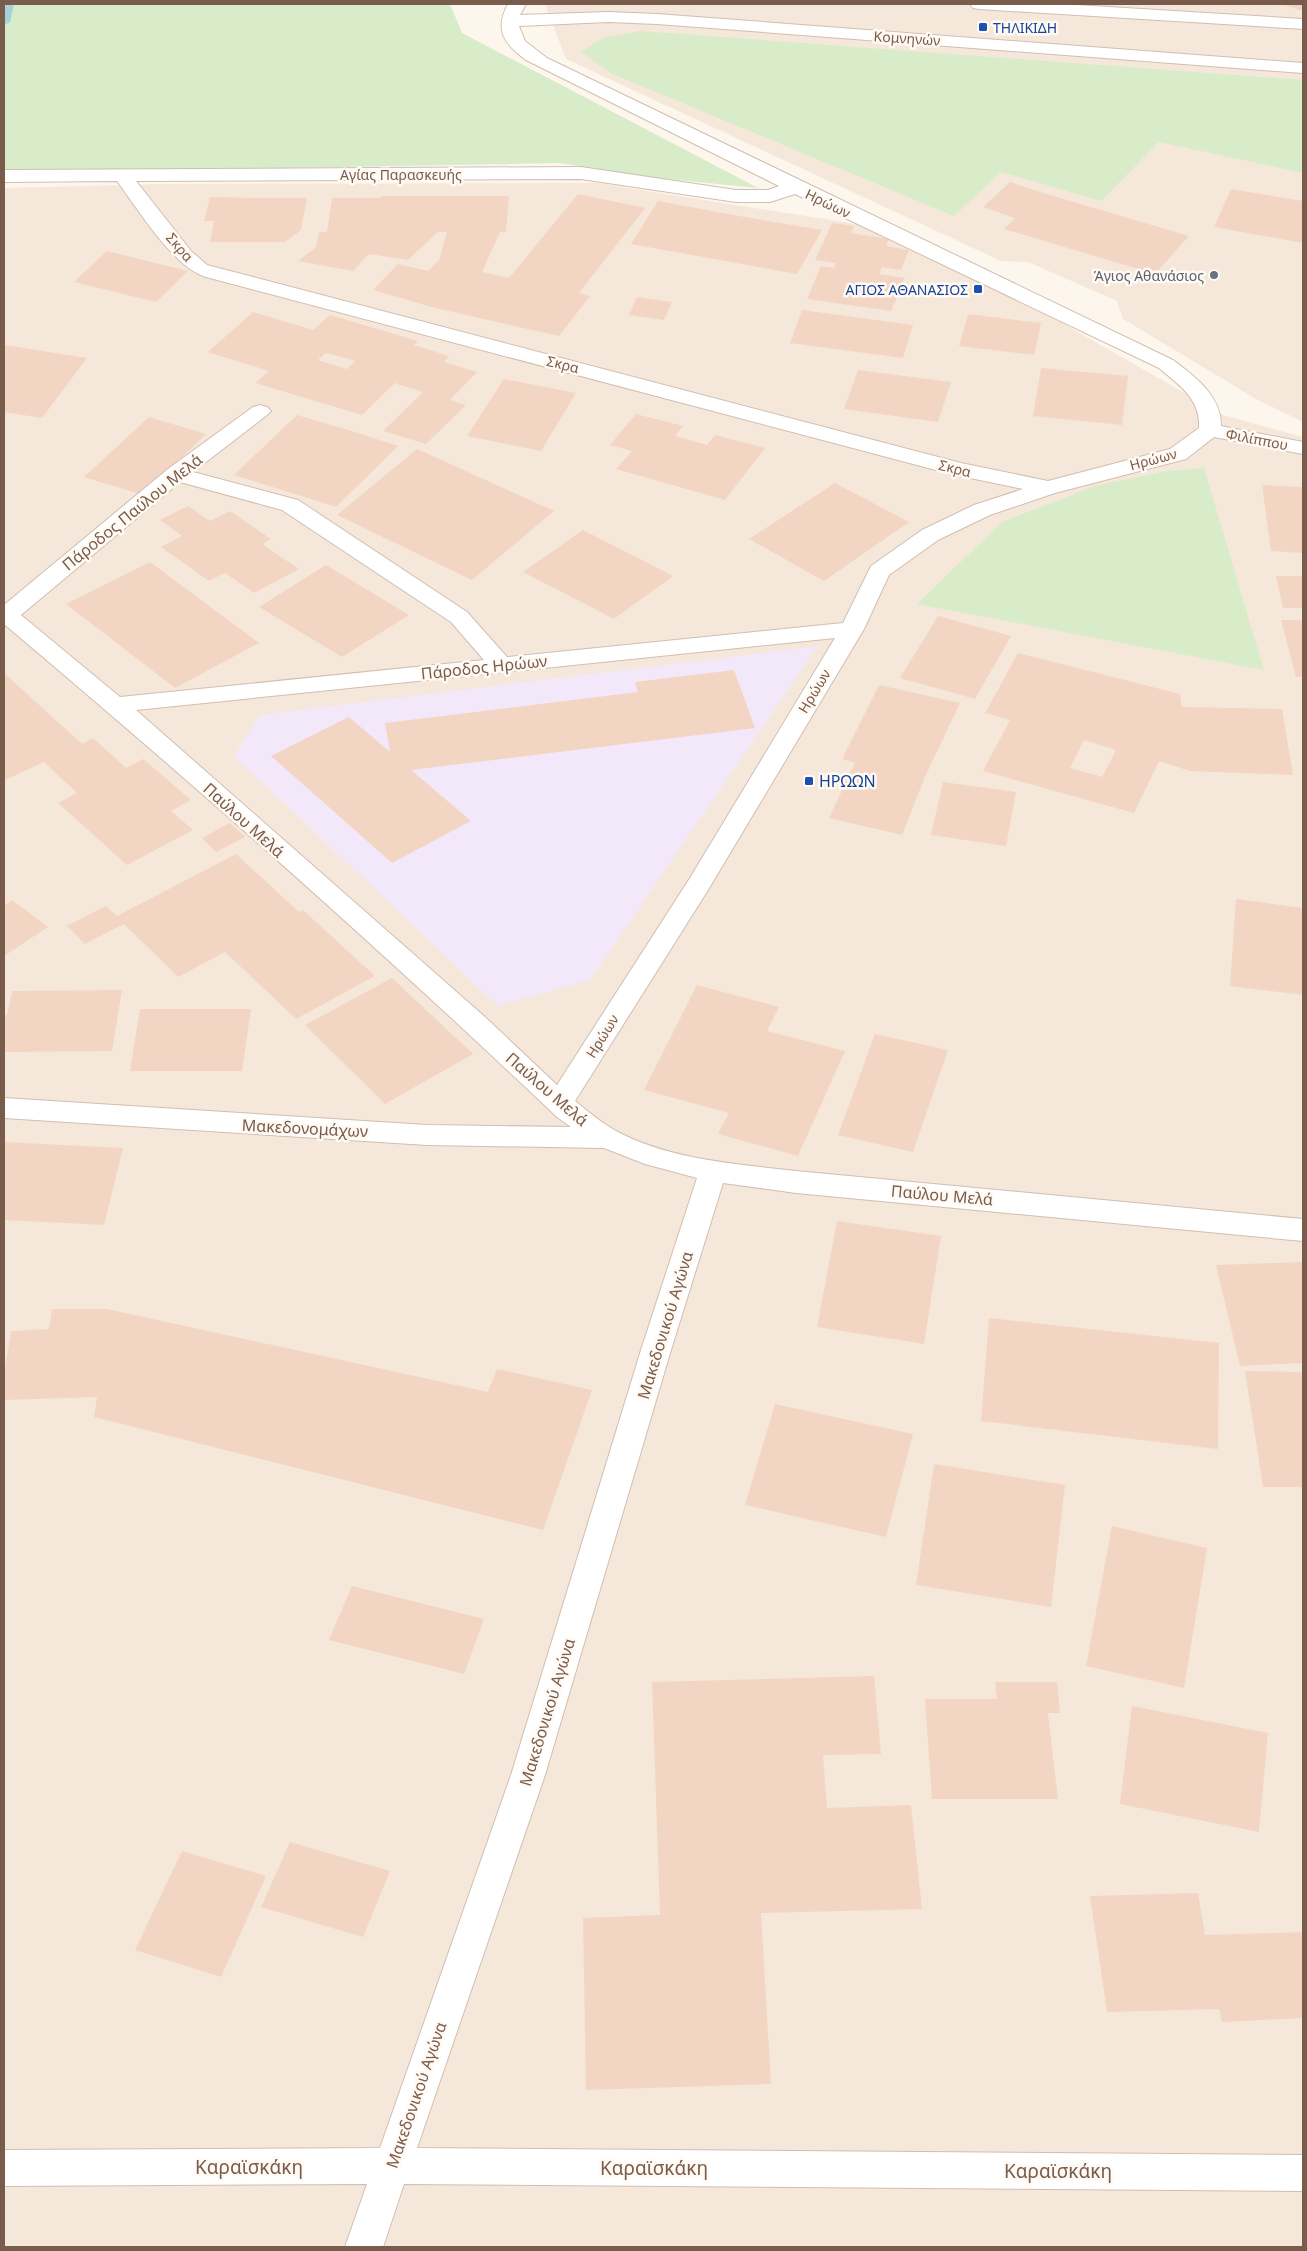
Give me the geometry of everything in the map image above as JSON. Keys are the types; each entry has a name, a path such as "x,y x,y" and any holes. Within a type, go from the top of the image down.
{"street":[{"path":"979,4 1303,24"},
{"name":"Κομνηνών","path":"513,12 657,19 1303,68"},
{"name":"Ηρώων","path":"513,12 515,43 521,50 541,62 796,187 1166,364 1197,390 1212,416 1210,430 1178,454 1047,488 982,510 930,535 880,571 852,629 699,884 560,1103"},
{"name":"Αγίας Παρασκευής","path":"4,176 581,173 714,194 754,197 770,196 796,187"},
{"name":"Σκρα","path":"120,174 184,255 200,269 716,403 960,470 1047,488"},
{"name":"Πάροδος Παύλου Μελά","path":"5,614 176,474 260,411"},
{"name":"Φιλίππου","path":"1210,430 1303,448"},
{"path":"176,474 290,505 459,617 501,665"},
{"name":"Παύλου Μελά","path":"5,614 116,705 476,1024 567,1110 606,1138 656,1157 713,1172 1303,1230"},
{"name":"Πάροδος Ηρώων","path":"116,705 852,629"},
{"name":"Μακεδονομάχων","path":"4,1108 407,1134 606,1138"},
{"name":"Μακεδονικού Αγώνα","path":"364,2247 528,1775 656,1350 713,1172"},
{"name":"Καραϊσκάκη","path":"4,2168 391,2166 1303,2173"}],"shaded area":[{"path":"545,4 1303,4 1303,422 1256,399 1123,319 1117,301 1028,262 1001,261 566,59"},
{"path":"597,183 856,224 1057,320 1223,415 1303,437 1303,2247 4,2247 4,188 165,184"},
{"path":"818,646 590,980 498,1006 234,756 260,715"}],"green space":[{"path":"4,4 450,4 462,33 758,188 647,177 560,163 4,173"},
{"path":"641,31 1303,80 1303,173 1159,142 1101,201 1001,172 954,216 610,73 581,52 603,38"},
{"path":"1204,468 1264,670 917,604 1002,522 1095,486 1167,471"}],"building":[{"path":"1281,4 1303,4 1303,11"},
{"path":"1010,182 1189,236 1155,274 1004,229 1015,218 983,207"},
{"path":"1231,189 1303,201 1303,243 1214,227"},
{"path":"578,194 645,208 579,293 590,296 559,336 435,308 373,290 398,264 428,271 439,260 447,232 438,232 408,260 369,254 353,271 298,261 316,247 319,232 327,232 332,198 509,196 506,232 500,232 482,272 509,278"},
{"path":"210,197 307,198 301,230 285,242 210,242 214,221 204,221"},
{"path":"658,201 822,230 797,274 631,244"},
{"path":"832,223 854,226 851,233 889,239 886,246 909,250 901,270 882,267 879,274 905,278 891,311 807,299 821,266 834,268 836,263 815,260"},
{"path":"107,251 188,271 156,302 74,282"},
{"path":"637,297 672,302 664,320 629,315"},
{"path":"802,310 913,325 903,358 790,343"},
{"path":"253,312 313,330 330,315 418,341 414,345 449,356 444,362 477,372 450,400 466,405 426,444 383,431 423,392 395,383 362,415 255,383 269,371 208,352","holes":["326,353 355,361 347,369 318,360"]},
{"path":"968,314 1041,323 1034,355 959,346"},
{"path":"4,345 87,358 42,418 4,412"},
{"path":"1041,368 1128,376 1122,425 1033,416"},
{"path":"858,370 951,382 938,422 844,409"},
{"path":"504,379 576,393 541,451 467,436"},
{"path":"636,414 683,426 675,436 707,445 715,435 765,448 725,500 616,469 632,451 610,445"},
{"path":"297,415 398,446 336,507 234,475"},
{"path":"149,417 206,434 143,495 84,477"},
{"path":"417,449 554,511 472,580 337,515"},
{"path":"835,483 909,522 824,581 749,539"},
{"path":"1262,485 1303,487 1303,553 1271,551"},
{"path":"188,506 210,521 230,511 271,539 262,544 299,569 254,593 225,573 209,581 161,547 182,536 160,520"},
{"path":"583,530 673,576 614,619 523,572"},
{"path":"150,562 259,643 175,688 66,604"},
{"path":"326,565 409,615 342,657 259,607"},
{"path":"1276,576 1303,576 1303,608 1283,608"},
{"path":"938,616 1011,636 975,699 900,678"},
{"path":"1281,620 1303,620 1303,677 1296,677"},
{"path":"1018,653 1180,694 1182,707 1282,709 1293,775 1190,771 1159,761 1134,813 983,771 1010,720 985,713","holes":["1084,740 1116,750 1102,777 1070,768"]},
{"path":"734,670 755,728 411,770 471,821 392,863 271,756 349,717 390,752 385,723 638,692 635,682"},
{"path":"4,673 82,744 93,738 126,768 143,759 191,800 171,811 193,830 127,865 58,803 77,793 44,762 5,780"},
{"path":"879,685 960,703 924,779 902,835 829,818 855,763 842,759"},
{"path":"943,782 1016,792 1006,846 931,835"},
{"path":"230,823 245,837 216,852 202,838"},
{"path":"236,854 299,912 303,910 375,976 296,1019 225,952 178,977 124,924 85,944 67,926 106,906 117,916"},
{"path":"1236,899 1303,908 1303,995 1230,986"},
{"path":"12,900 48,927 4,956 4,906"},
{"path":"392,978 473,1054 385,1104 305,1025"},
{"path":"697,985 779,1007 767,1031 845,1051 798,1156 718,1134 729,1113 644,1090"},
{"path":"122,990 112,1051 4,1052 4,1015 7,1015 12,991"},
{"path":"140,1009 251,1009 242,1071 130,1071"},
{"path":"875,1034 948,1050 913,1152 838,1135"},
{"path":"4,1142 123,1148 104,1225 4,1220"},
{"path":"837,1221 941,1236 924,1344 817,1327"},
{"path":"1303,1262 1303,1363 1240,1366 1216,1265"},
{"path":"52,1309 107,1309 488,1392 497,1369 592,1390 543,1530 94,1417 97,1397 4,1400 4,1376 11,1331 49,1329"},
{"path":"989,1318 1219,1343 1218,1449 981,1421"},
{"path":"1245,1371 1303,1372 1303,1487 1263,1487"},
{"path":"775,1404 913,1434 886,1537 745,1505"},
{"path":"934,1464 1065,1485 1051,1607 916,1585"},
{"path":"1112,1526 1207,1548 1184,1688 1086,1666"},
{"path":"352,1586 484,1619 464,1674 329,1640"},
{"path":"874,1676 881,1754 823,1755 827,1808 911,1805 922,1909 761,1913 771,2084 586,2090 583,1918 660,1915 652,1682"},
{"path":"995,1682 1057,1682 1060,1713 1048,1713 1058,1799 932,1799 925,1699 997,1699"},
{"path":"1132,1706 1268,1733 1259,1832 1120,1804"},
{"path":"290,1842 390,1871 363,1937 261,1907"},
{"path":"182,1851 266,1876 221,1977 135,1950"},
{"path":"1198,1893 1205,1935 1302,1932 1303,2018 1222,2022 1219,2009 1107,2012 1090,1896"}],"waterway":[{"path":"4,22 8,4"}],"place":[{"name":"ΤΗΛΙΚΙΔΗ","path":"983,27"},
{"name":"Άγιος Αθανάσιος","path":"1214,275"},
{"name":"ΑΓΙΟΣ ΑΘΑΝΑΣΙΟΣ","path":"978,289"},
{"name":"ΗΡΩΩΝ","path":"809,781"}]}
